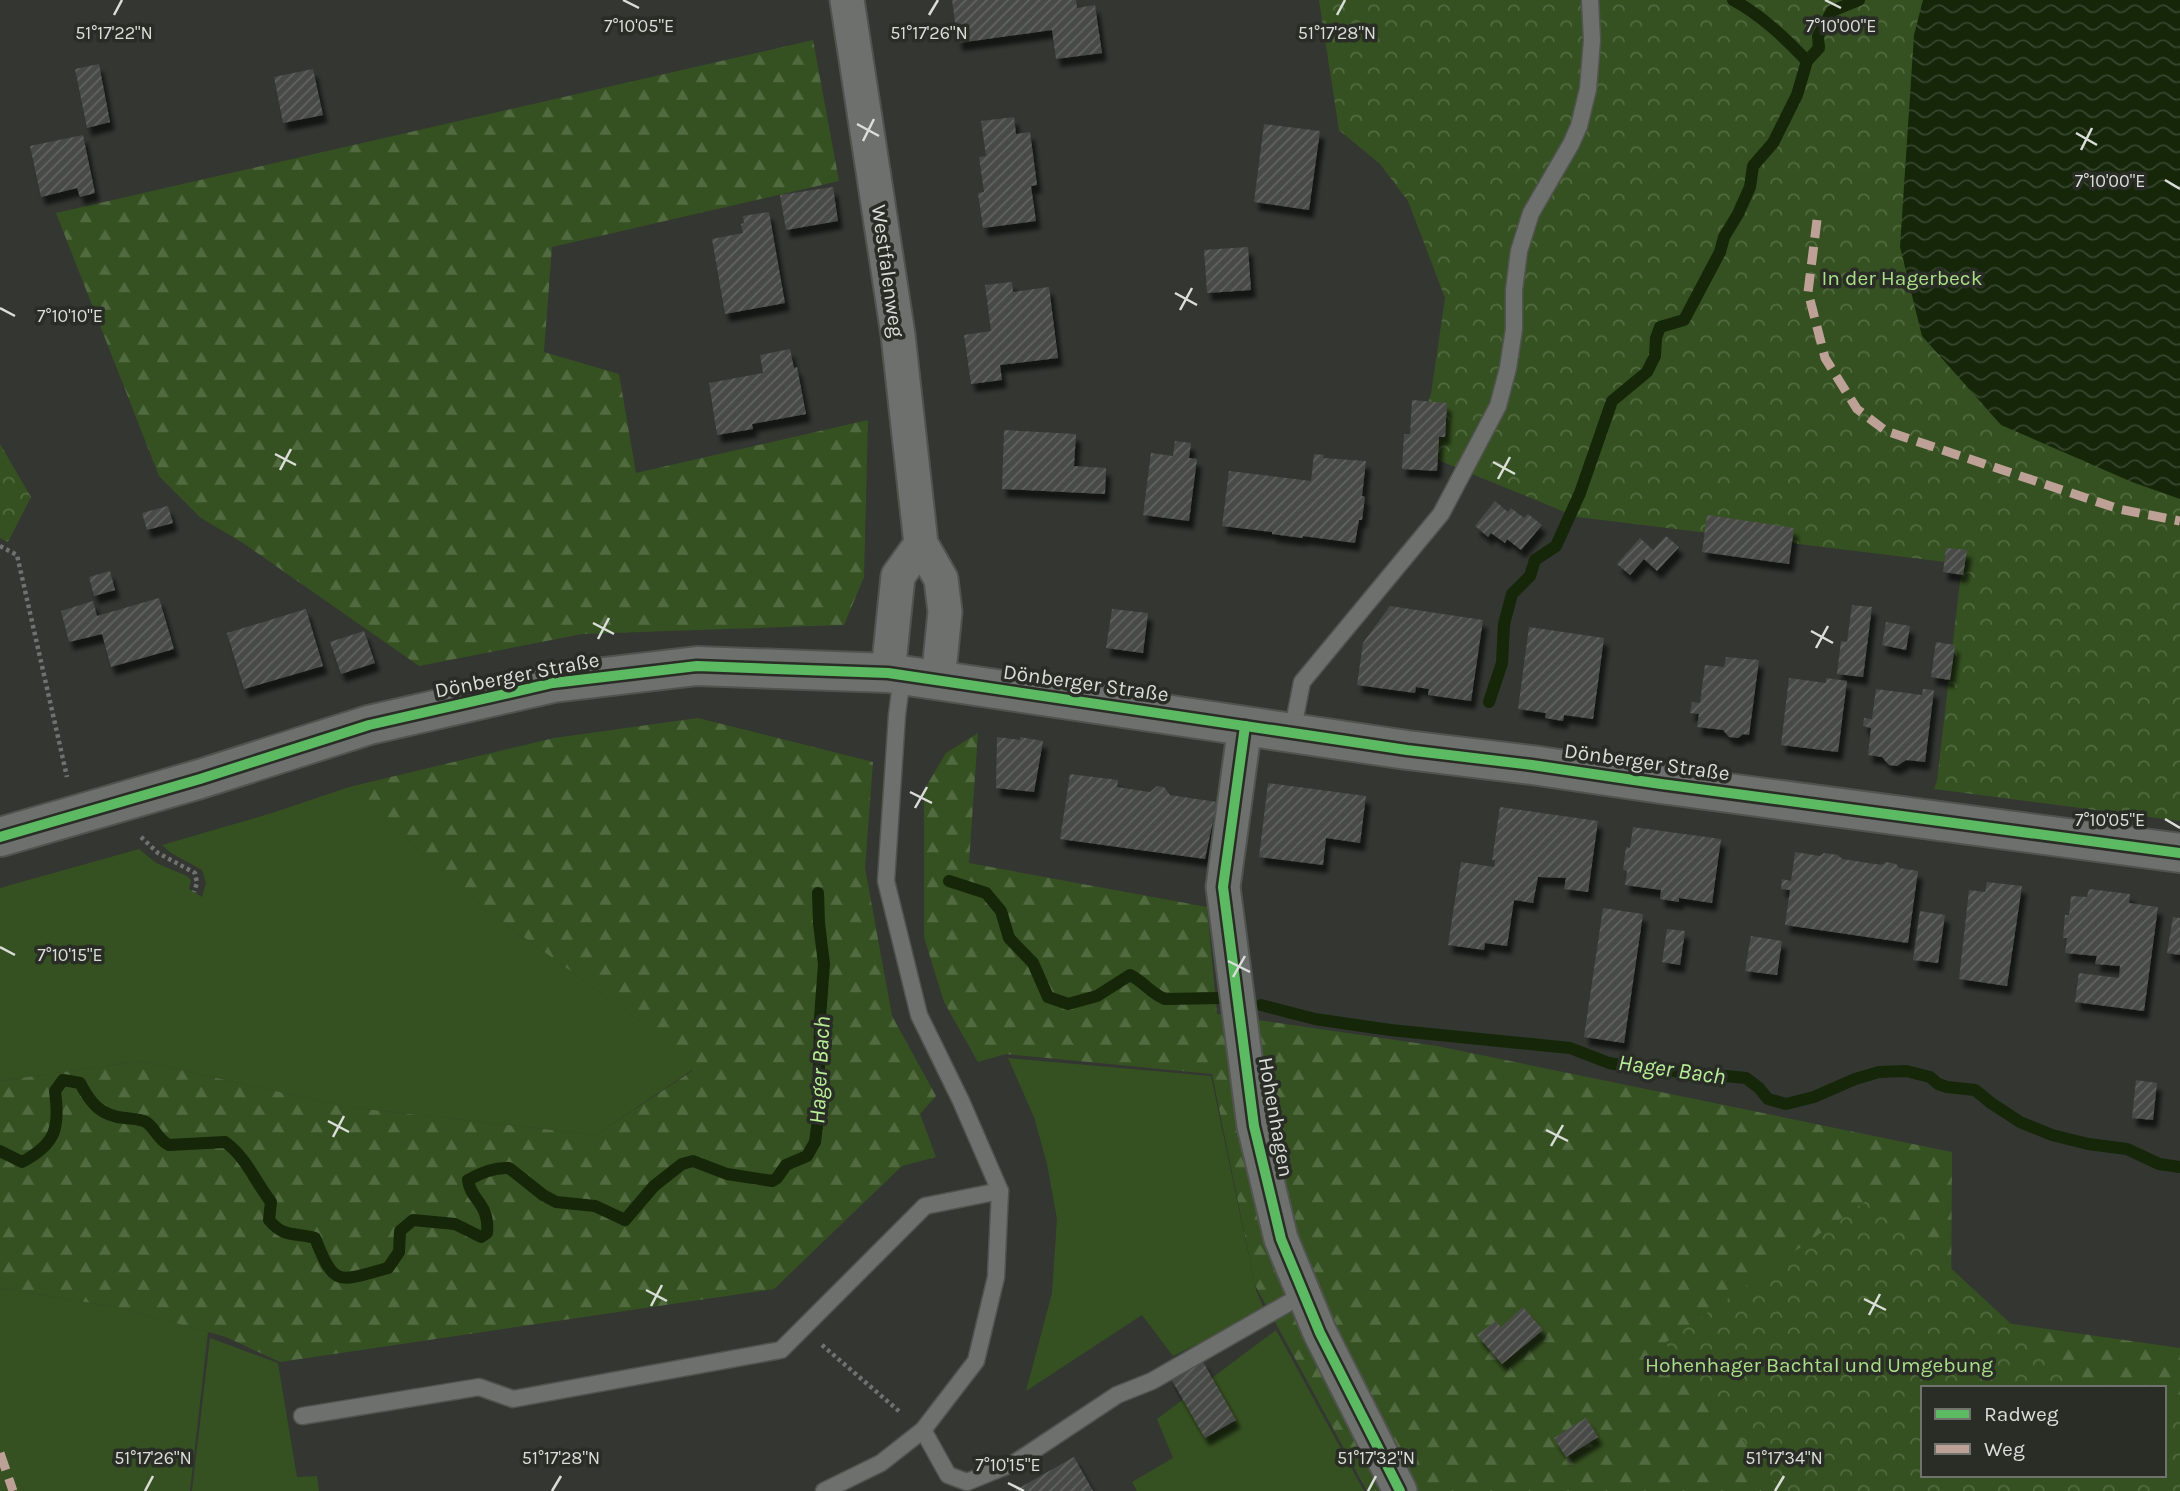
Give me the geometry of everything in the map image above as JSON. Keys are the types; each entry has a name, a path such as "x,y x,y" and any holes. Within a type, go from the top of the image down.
{"street":[{"name":"Westfalenweg","path":"847,0 898,335 921,544 941,579 945,612 909,676"},
{"path":"909,676 898,576 921,544"},
{"name":"Dönberger Straße","path":"0,837 200,779 369,725 553,683 697,666 909,676 1292,733 2180,853"},
{"name":"Hohenhagen","path":"1245,726 1223,887 1254,1126 1282,1239 1320,1333 1399,1491"}],"lane":[{"path":"1292,733 1302,682 1441,514 1498,406 1514,329 1514,290 1519,251 1531,213 1575,135 1588,89 1592,40 1590,0"},
{"path":"824,1491 881,1463 923,1430 976,1361 996,1277 1000,1191 961,1101 919,1016 886,881 897,715 909,676"},
{"path":"302,1416 479,1387 513,1399 781,1350 925,1206 1000,1191"},
{"path":"923,1430 948,1475 967,1482 1016,1462 1117,1395 1152,1381 1304,1294"}],"path":[{"path":"0,546 17,555 69,785"},
{"path":"141,837 158,853 195,873 197,883 194,892"},
{"path":"838,1359 876,1393"}],"green space":[{"name":"In der Hagerbeck","path":"1319,0 2180,0 2180,821 1934,789 1962,564 1577,517 1411,449 1431,394 1445,298 1408,201 1380,164 1339,130"},
{"path":"813,40 839,181 552,247 544,352 619,374 636,473 868,420 864,577 844,625 582,634 419,666 243,543 201,518 159,476 56,213"},
{"path":"0,444 31,497 8,542 0,538"},
{"path":"698,718 873,762 865,868 892,1016 936,1096 920,1114 936,1157 902,1166 774,1289 280,1362 226,1337 121,1308 0,1288 0,1081 140,1061 347,1107 596,1135 692,1071 644,1024 486,910 349,787 554,738"},
{"path":"978,733 969,863 1207,907 1217,1014 1437,1046 1952,1152 1951,1315 2180,1348 2180,1491 1367,1491 1255,1285 1212,1074 1006,1054 978,1062 944,1002 924,937 924,790 946,753"},
{"path":"349,787 486,910 644,1024 692,1070 596,1135 347,1107 140,1061 0,1081 0,888 139,849 156,863 187,876 191,880 189,889 202,897 206,883 202,870 162,845"},
{"path":"1008,1058 1211,1076 1256,1290 1265,1311 1173,1356 1142,1315 1026,1391 1052,1293 1057,1219 1047,1164 1034,1117"},
{"name":"Hohenhager Bachtal und Umgebung","path":"1873,1196 2078,1386 1921,1386 1921,1477 2166,1477 2166,1405 2180,1406 2180,1491 1783,1491 1665,1343"},
{"path":"0,1288 121,1308 208,1332 190,1491 0,1491"},
{"path":"1276,1330 1364,1491 1137,1491 1132,1482 1173,1458 1157,1419"},
{"path":"210,1338 278,1363 297,1477 317,1476 319,1491 192,1491"}],"water":[{"path":"1923,0 2180,0 2180,499 2132,482 2001,425 1922,336 1900,247 1914,35"}],"building":[{"path":"952,0 1076,0 1077,8 1095,5 1102,53 1056,59 1052,30 958,43"},
{"path":"99,64 110,122 87,128 75,69"},
{"path":"313,69 323,115 283,123 274,77"},
{"path":"1014,117 1016,134 1030,132 1037,185 1031,186 1036,221 983,228 978,193 984,192 979,157 986,156 981,121"},
{"path":"1264,124 1320,131 1309,210 1254,202"},
{"path":"83,135 95,193 80,197 77,188 41,197 30,146"},
{"path":"833,187 838,221 786,230 780,195"},
{"path":"769,212 785,303 725,314 712,239 743,233 743,216"},
{"path":"1248,247 1251,290 1207,293 1204,250"},
{"path":"1012,282 1013,292 1049,287 1058,358 1000,365 1002,380 971,384 964,335 991,331 985,285"},
{"path":"790,349 794,368 797,367 806,414 752,424 753,429 717,435 709,383 763,373 760,355"},
{"path":"1412,400 1447,403 1445,437 1439,437 1437,471 1402,469 1404,434 1410,434"},
{"path":"1004,430 1076,434 1074,466 1106,468 1105,494 1002,489"},
{"path":"1175,441 1191,443 1189,458 1197,459 1189,521 1143,515 1151,453 1173,456"},
{"path":"1314,454 1324,455 1323,458 1366,461 1362,520 1359,520 1355,543 1222,526 1229,471 1311,481"},
{"path":"1495,501 1508,512 1511,508 1524,518 1528,514 1542,525 1521,550 1507,539 1505,543 1491,533 1488,537 1475,526"},
{"path":"168,506 173,523 147,530 142,513"},
{"path":"1707,515 1794,528 1789,564 1702,552"},
{"path":"1666,536 1679,547 1657,571 1644,559 1630,575 1617,564 1640,538 1653,550"},
{"path":"1946,548 1967,550 1963,575 1943,572"},
{"path":"110,571 115,590 94,596 89,577"},
{"path":"159,598 174,649 111,667 102,634 69,642 61,611 93,601 97,616"},
{"path":"1852,605 1872,607 1863,677 1837,674 1841,641 1847,642"},
{"path":"1390,606 1483,620 1471,701 1428,695 1429,689 1416,687 1415,693 1357,685 1363,643"},
{"path":"306,609 323,666 244,689 227,633"},
{"path":"1112,609 1148,613 1143,653 1106,648"},
{"path":"1886,622 1910,626 1906,650 1882,645"},
{"path":"1529,627 1604,638 1593,719 1564,715 1563,721 1545,718 1546,713 1518,709"},
{"path":"364,631 375,663 341,674 330,642"},
{"path":"1936,642 1955,645 1950,680 1931,677"},
{"path":"1726,657 1759,660 1749,735 1743,734 1738,738 1729,737 1723,730 1697,727 1699,714 1690,713 1692,702 1700,703 1705,665 1724,667"},
{"path":"1789,678 1826,683 1826,678 1847,681 1838,752 1781,745"},
{"path":"1876,689 1922,695 1923,689 1934,690 1925,762 1906,760 1897,766 1889,765 1882,757 1868,755 1871,728 1863,726 1864,718 1872,719"},
{"path":"997,737 1043,741 1034,792 996,788"},
{"path":"1070,774 1118,780 1117,787 1150,792 1157,786 1164,787 1170,795 1217,802 1205,859 1060,839"},
{"path":"1268,783 1366,796 1360,843 1326,838 1323,865 1259,857"},
{"path":"1500,807 1598,821 1588,892 1564,889 1566,878 1538,877 1533,903 1514,900 1507,946 1485,943 1484,950 1448,945 1461,862 1494,867 1495,860 1492,860"},
{"path":"1633,827 1721,839 1712,903 1679,898 1679,902 1660,899 1661,890 1625,885 1627,871 1623,870 1626,847 1630,848"},
{"path":"1795,852 1820,856 1824,853 1838,855 1842,859 1882,865 1886,862 1896,864 1899,868 1918,871 1908,943 1785,925 1790,890 1781,889 1782,879 1791,881"},
{"path":"1987,882 2022,886 2007,986 1959,979 1969,890 1985,892"},
{"path":"2089,889 2130,894 2129,903 2158,907 2144,1011 2075,1002 2079,973 2119,978 2120,966 2095,964 2097,956 2065,953 2065,915 2069,915 2071,896 2087,897"},
{"path":"1603,908 1643,914 1624,1043 1584,1037"},
{"path":"1920,911 1945,915 1938,963 1913,960"},
{"path":"2173,917 2180,918 2180,955 2167,953"},
{"path":"1667,929 1685,931 1680,965 1662,962"},
{"path":"1751,936 1782,941 1777,975 1745,971"},
{"path":"2136,1080 2157,1083 2153,1120 2132,1118"},
{"path":"1523,1307 1543,1330 1502,1364 1477,1335 1496,1321 1501,1327"},
{"path":"1202,1360 1236,1420 1205,1438 1170,1377"},
{"path":"1586,1418 1598,1437 1566,1457 1554,1438"},
{"path":"1074,1457 1093,1491 1014,1491"}],"waterway":[{"path":"1733,0 1772,28 1807,61"},
{"path":"1489,702 1502,663 1504,624 1512,594 1530,576 1535,560 1556,546 1580,493 1612,401 1647,372 1655,356 1660,327 1684,320 1738,214 1750,187 1753,166 1773,143 1797,95 1807,61 1819,48 1818,36 1832,11 1859,0"},
{"name":"Hager Bach","path":"949,881 986,893 1001,911 1009,938 1033,963 1048,997 1068,1004 1097,996 1130,975 1165,999 1222,998"},
{"name":"Hager Bach","path":"0,1151 22,1162 42,1149 56,1125 55,1091 63,1080 80,1083 88,1097 103,1112 146,1122 169,1145 225,1142 245,1162 271,1202 269,1220 285,1232 315,1238 328,1266 334,1273 349,1278 388,1268 399,1252 400,1231 413,1220 455,1224 481,1237 487,1233 486,1215 468,1180 493,1170 509,1168 556,1202 595,1206 625,1220 654,1186 682,1164 693,1161 727,1174 772,1181 786,1165 807,1156 815,1142 824,964 818,893"},
{"name":"Hager Bach","path":"1261,1005 1315,1019 1390,1030 1570,1048 1609,1063 1630,1067 1746,1078 1768,1099 1786,1104 1814,1097 1879,1072 1906,1071 1930,1077 1947,1087 1975,1090 2020,1122 2052,1135 2088,1144 2127,1149 2159,1164 2180,1167"}],"marked path":[{"path":"1817,220 1808,292 1825,358 1857,409 1886,431 2119,509 2180,521"},
{"path":"0,1453 13,1491"}],"cycle path":[{"path":"0,837 200,779 369,725 553,683 697,666 888,673 1407,750 2180,853"},
{"path":"1245,726 1223,887 1254,1126 1281,1239 1320,1333 1400,1491"}]}
